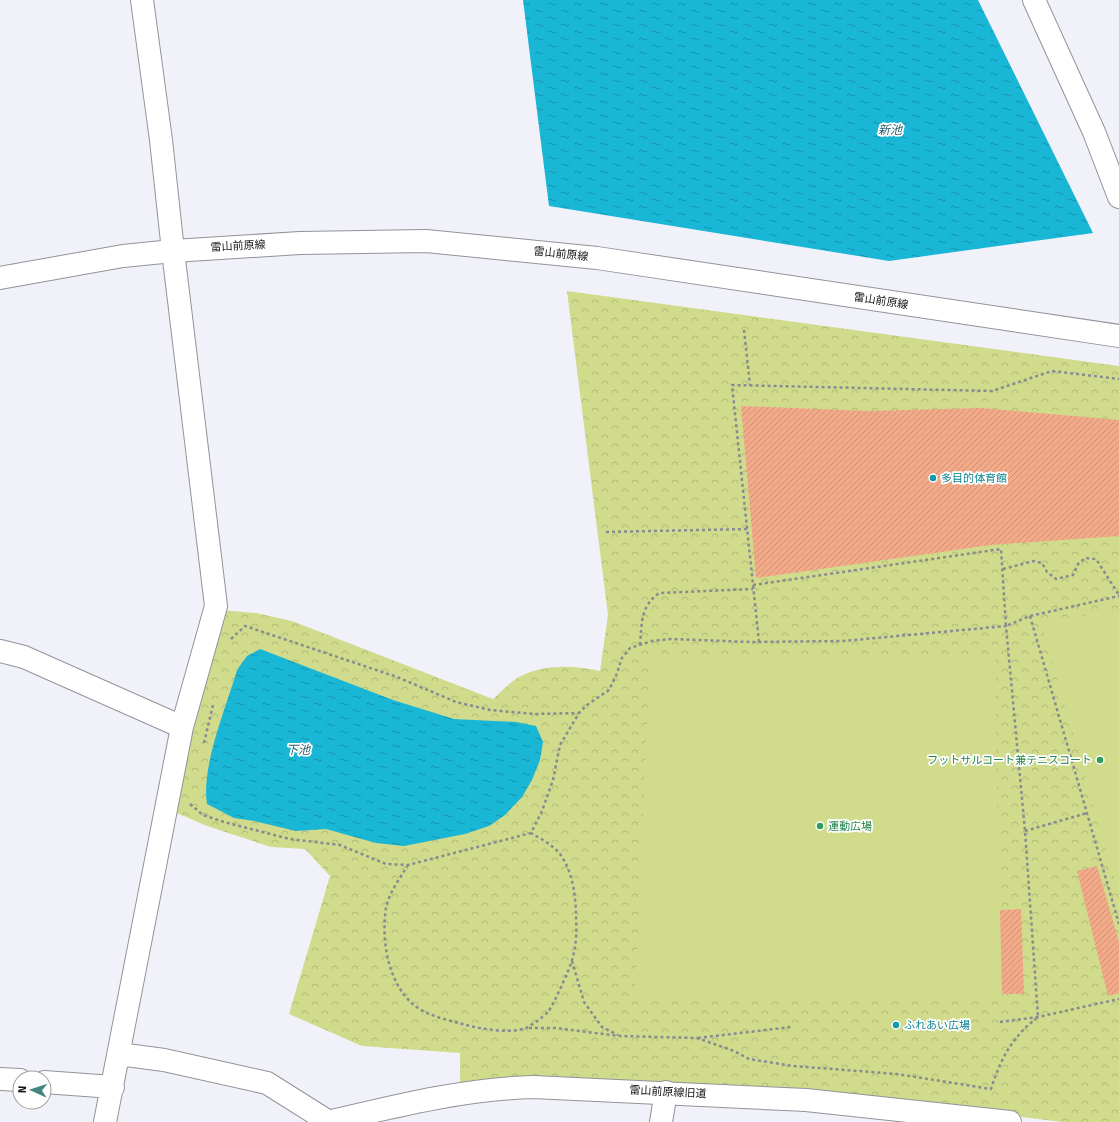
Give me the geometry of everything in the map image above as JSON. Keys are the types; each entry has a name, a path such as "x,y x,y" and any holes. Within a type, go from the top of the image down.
{"street":[{"path":"105,1122 182,727 216,606 161,140 142,0"},
{"path":"1034,0 1094,132 1119,197"},
{"name":"雷山前原線","path":"0,278 123,256 173,251 224,247 362,241 426,241 492,246 597,258 1119,336"},
{"path":"0,651 24,657 182,727"},
{"path":"119,1054 164,1060 267,1083 329,1122"},
{"path":"0,1079 12,1080"},
{"path":"52,1083 113,1087"},
{"name":"雷山前原線旧道","path":"329,1122 428,1099 502,1088 577,1088 806,1100 1010,1122"},
{"path":"661,1122 666,1092"}],"path":[{"path":"744,330 750,385"},
{"path":"759,642 732,385 992,391 1052,372 1119,379"},
{"path":"606,532 747,529"},
{"path":"753,585 1001,549 1006,626 1025,831 1038,1017"},
{"path":"531,833 542,811 553,780 560,745 579,713 587,705 609,690 616,676 622,658 630,648 652,641 671,639 759,642 843,641 1006,626 1030,616 1119,596 1096,559 1085,558 1078,564 1073,575 1056,579 1047,572 1042,563 1034,561 1003,569"},
{"path":"640,645 645,610 649,601 659,593 753,589"},
{"path":"1030,616 1119,924"},
{"path":"229,645 232,638 245,626 397,677 430,692 463,704 490,710 534,714 579,713"},
{"path":"203,747 214,702"},
{"path":"190,800 190,806 203,815 224,822 290,839 340,845 386,864 408,865 531,833 552,846 560,854 568,868 576,905 577,930 572,961 548,1012 526,1028"},
{"path":"1025,831 1087,813"},
{"path":"408,865 395,886 386,908 387,954 393,974 401,990 416,1006 437,1017 475,1027 501,1030 555,1028 620,1036 697,1038 791,1028"},
{"path":"572,961 584,1002 602,1027 620,1036"},
{"path":"1000,1022 1038,1017 1119,999"},
{"path":"697,1038 734,1051 749,1059 793,1066 897,1074 991,1089 1003,1056 1019,1034 1038,1017"}],"green space":[{"path":"567,291 1119,366 1119,1122 1063,1122 1013,1116 460,1083 460,1053 362,1046 289,1014 330,876 305,849 271,847 207,826 170,810 220,610 256,613 292,621 493,699 519,677 538,670 569,667 600,671 608,615"},
{"name":"フットサルコート兼テニスコート","path":"1119,608 1119,895 1042,625"},
{"name":"運動広場","path":"995,654 1000,996 635,998 650,657"}],"water":[{"name":"新池","path":"523,0 978,0 1093,233 889,261 549,206"},
{"name":"下池","path":"260,649 393,700 454,719 516,722 536,726 543,742 540,760 532,780 522,797 505,815 489,826 465,834 404,846 376,843 326,829 296,831 234,818 207,804 206,789 208,772 216,737 237,670 247,656"}],"building":[{"name":"多目的体育館","path":"741,406 866,411 982,408 1119,420 1119,536 991,545 756,578"},
{"path":"1097,866 1119,942 1119,993 1108,996 1077,871"},
{"path":"1021,909 1024,994 1002,994 1000,910"}],"place":[{"name":"多目的体育館","path":"933,478"},
{"name":"フットサルコート兼テニスコート","path":"1100,760"},
{"name":"運動広場","path":"820,826"},
{"name":"ふれあい広場","path":"896,1025"}]}
